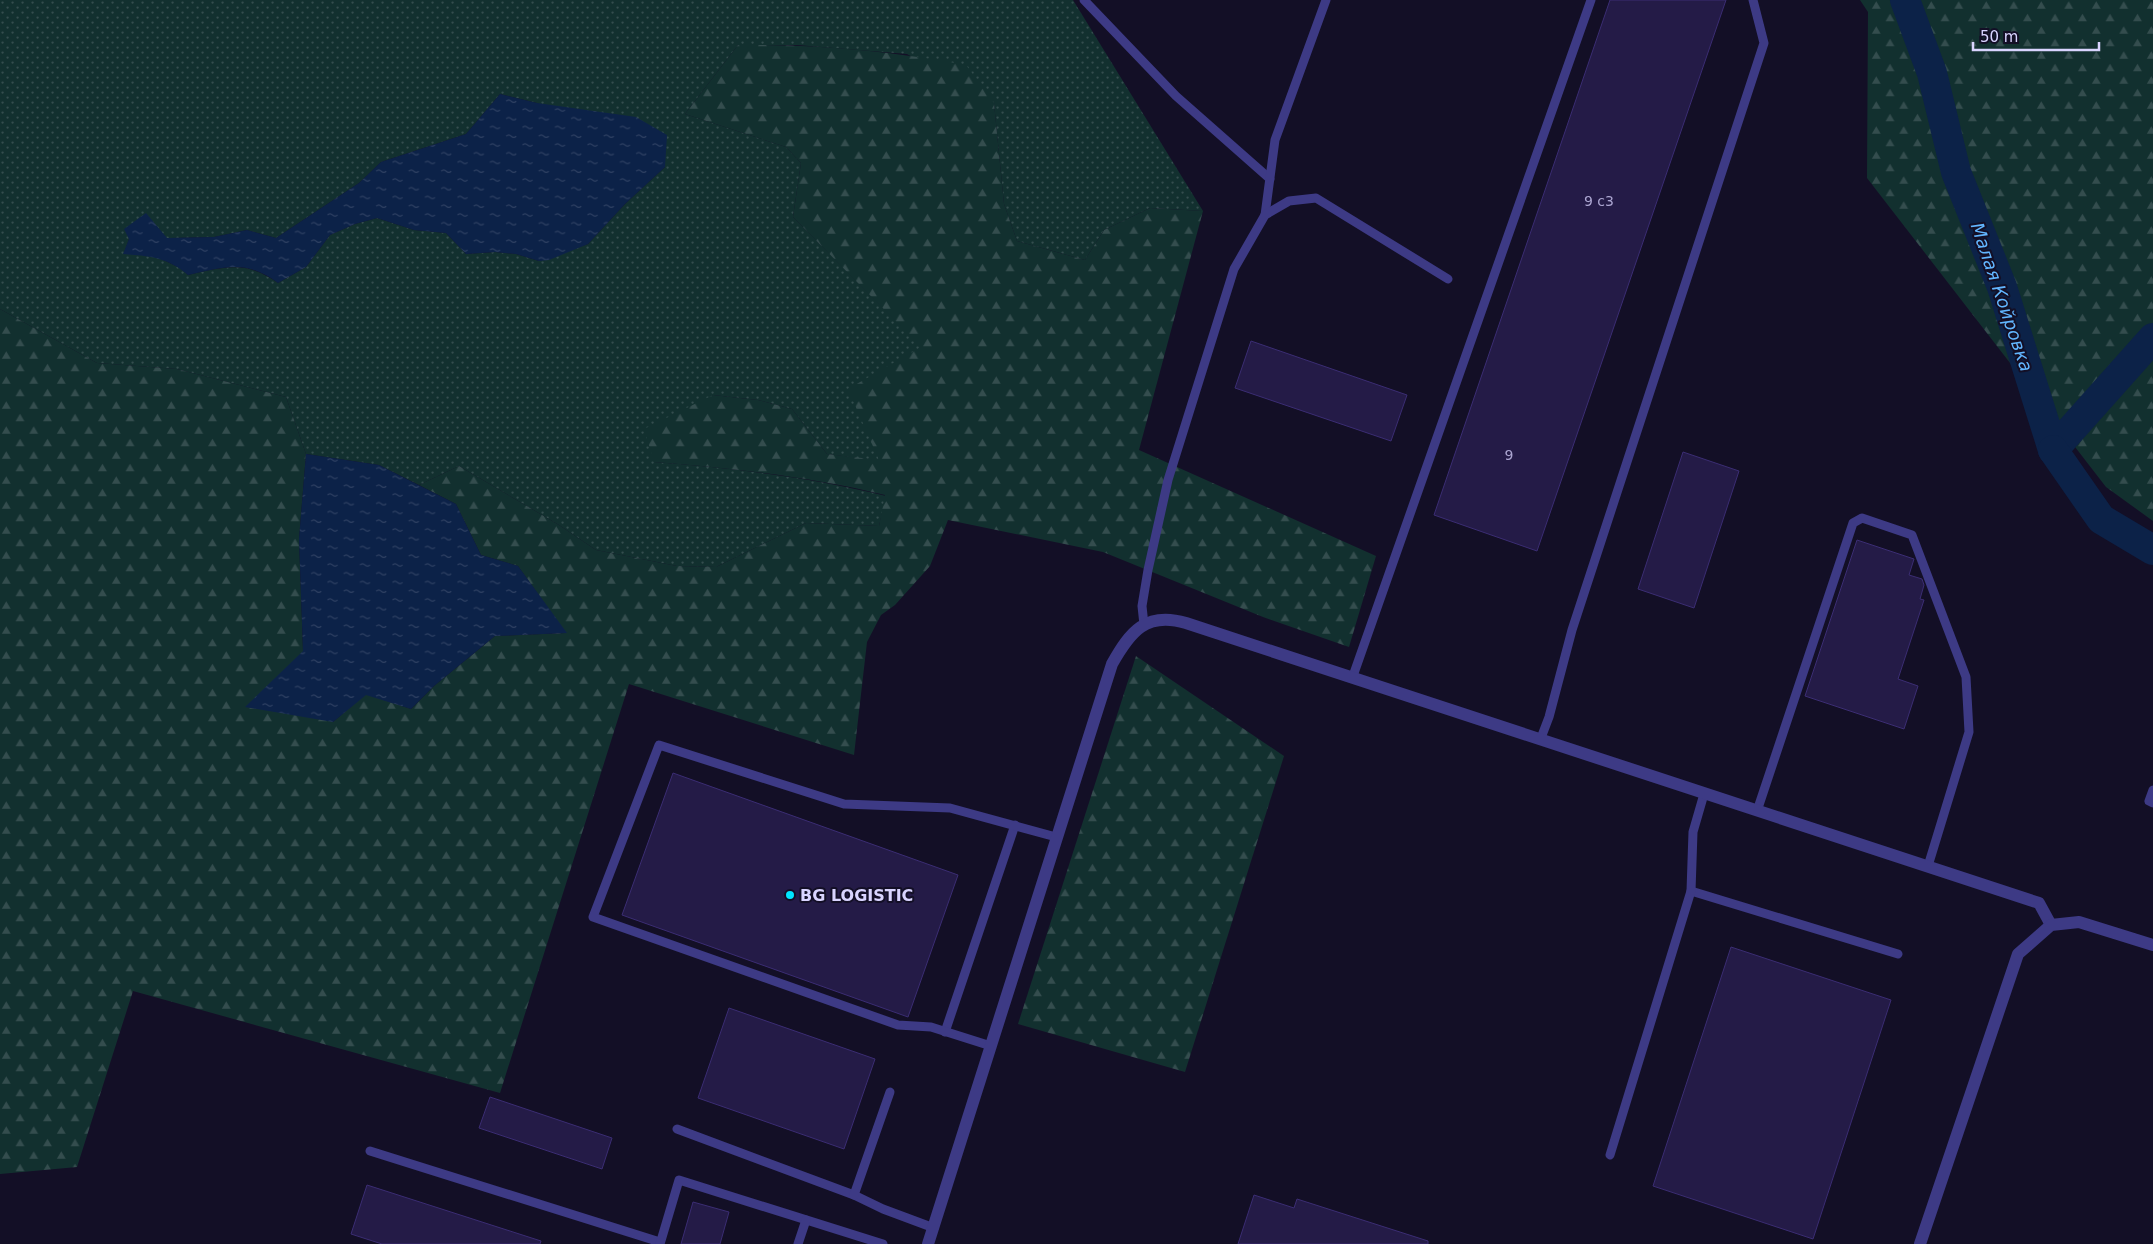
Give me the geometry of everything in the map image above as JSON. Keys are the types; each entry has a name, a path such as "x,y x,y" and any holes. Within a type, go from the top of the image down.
{"street":[{"path":"928,1244 1112,664 1123,643 1144,625 1154,620 1170,618 1353,676 1704,794 2039,903 2051,925"},
{"path":"1920,1244 2018,954 2051,925 2079,922 2153,944"}],"lane":[{"path":"1084,0 1176,96 1270,179"},
{"path":"1144,625 1142,606 1168,480 1234,269 1265,214 1275,140 1326,0"},
{"path":"1353,676 1591,0"},
{"path":"1541,738 1549,717 1572,630 1764,43 1752,0"},
{"path":"1265,214 1289,201 1316,198 1448,280"},
{"path":"1757,811 1853,523 1862,518 1912,535 1966,677 1968,732 1928,866"},
{"path":"991,1046 931,1027 898,1025 593,917 659,745 844,804 950,808 1056,837"},
{"path":"2153,790 2150,801 2153,802"},
{"path":"1610,1155 1691,892 1693,832 1704,794"},
{"path":"946,1032 1015,825"},
{"path":"1691,892 1898,954"},
{"path":"854,1195 890,1092"},
{"path":"677,1129 854,1195 934,1228"},
{"path":"370,1151 660,1243 679,1180 883,1244"},
{"path":"798,1244 806,1220"}],"green space":[{"path":"0,0 1073,0 1203,211 1150,208 1104,230 1085,260 1017,241 1004,204 994,103 907,54 797,45 738,45 685,114 786,147 801,163 793,217 922,347 868,431 880,461 827,454 792,409 758,400 713,395 654,462 771,474 886,496 879,526 806,523 716,567 677,566 596,550 559,525 459,466 419,485 379,465 306,454 286,397 177,369 97,363 0,309","holes":["500,94 537,103 665,167 625,204 588,244 539,261 516,254 495,252 466,254 446,233 414,230 377,218 355,224 330,235 306,267 278,283 256,271 235,267 188,275 180,268 155,256 124,253 129,239 214,237 247,230 276,238 359,183 381,162 466,134"]},
{"path":"1860,0 2153,0 2153,521 2106,487 1867,178 1868,12"},
{"path":"738,45 853,49 966,65 994,103 1004,204 1017,241 1085,260 1104,230 1150,208 1203,211 1139,450 1376,556 1349,647 1263,617 1103,552 948,520 930,566 895,605 881,615 867,642 854,755 629,684 500,1093 133,991 77,1167 0,1174 0,309 97,363 177,369 286,397 306,454 299,539 303,651 333,722 366,694 411,709 434,686 495,636 566,633 518,566 481,555 456,504 419,485 459,466 559,525 596,550 677,566 716,567 806,523 879,526 885,495 771,474 654,462 644,429 713,395 758,400 792,409 827,454 879,460 848,389 921,347 793,217 801,163 786,147 685,114"},
{"path":"1136,656 1284,756 1185,1072 1018,1024"}],"water":[{"path":"500,94 537,103 636,117 667,135 665,167 625,204 588,244 549,260 539,261 516,254 495,252 466,254 446,233 414,230 377,218 355,224 330,235 306,267 278,283 256,270 235,267 188,275 173,264 157,258 123,254 129,239 124,229 146,213 167,238 214,237 247,230 276,238 359,183 381,162 466,134"},
{"path":"306,454 379,465 456,504 481,555 518,566 567,633 495,636 434,686 411,709 366,695 333,722 245,707 303,651 299,539"}],"building":[{"path":"1610,0 1726,0 1537,551 1434,515"},
{"path":"1251,341 1407,395 1391,441 1235,388"},
{"path":"1683,452 1739,471 1694,608 1638,589"},
{"path":"1857,540 1914,559 1909,575 1922,579 1924,585 1920,599 1924,600 1898,679 1918,686 1904,729 1805,696"},
{"name":"BG LOGISTIC","path":"673,773 958,875 908,1017 622,915"},
{"path":"1731,947 1891,1000 1813,1239 1653,1186"},
{"path":"729,1008 875,1059 844,1149 698,1098"},
{"path":"490,1097 612,1138 602,1169 479,1128"},
{"path":"367,1185 541,1241 540,1244 382,1244 351,1234"},
{"path":"1254,1195 1294,1208 1297,1199 1428,1241 1428,1244 1238,1244"},
{"path":"693,1202 729,1212 720,1244 681,1244"}],"waterway":[{"name":"Малая Койровка","path":"1905,0 1932,73 1956,172 2002,287 2053,450 2153,338"},
{"path":"2053,450 2101,519 2153,550"}],"place":[{"name":"BG LOGISTIC","path":"790,895"}]}
